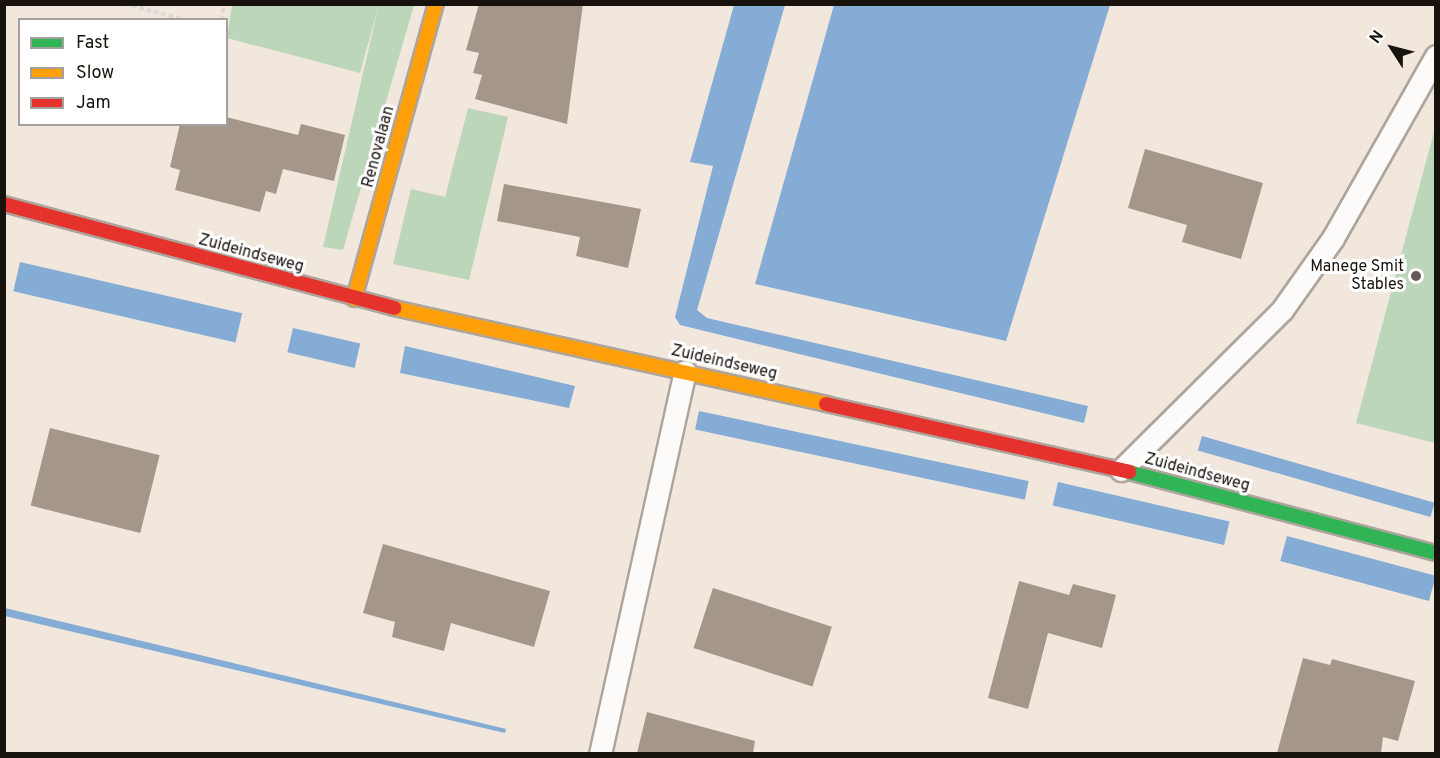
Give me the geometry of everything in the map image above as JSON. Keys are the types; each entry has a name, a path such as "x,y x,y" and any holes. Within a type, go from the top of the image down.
{"street":[{"name":"Renovalaan","path":"354,299 435,4"},
{"name":"Zuideindseweg","path":"4,204 354,299 1121,470 1436,553"}],"lane":[{"path":"1121,470 1282,310 1333,238 1436,56"},
{"path":"600,753 685,371"}],"path":[{"path":"125,4 178,18"}],"green space":[{"path":"232,5 414,5 343,250 323,247 378,8 360,73 228,38"},
{"path":"468,108 508,117 469,280 393,264 411,189 445,197"},
{"name":"Manege Smit Stables","path":"1435,128 1435,443 1356,423"}],"water":[{"path":"734,5 785,5 697,310 707,318 1088,406 1084,423 680,325 675,317 713,166 690,162"},
{"path":"834,5 1110,5 1006,341 755,284"},
{"path":"20,262 242,313 235,343 13,291"},
{"path":"293,328 360,344 355,368 287,352"},
{"path":"405,346 575,386 569,408 400,373"},
{"path":"699,411 1029,481 1025,500 695,430"},
{"path":"1202,436 1435,503 1430,517 1198,450"},
{"path":"1058,482 1229,522 1224,545 1053,505"},
{"path":"1287,536 1436,576 1429,601 1280,561"},
{"path":"5,608 506,729 505,733 5,616"}],"building":[{"path":"479,4 583,4 567,124 475,99 482,75 473,73 479,53 466,50"},
{"path":"228,118 298,135 301,124 345,135 334,181 283,169 276,194 266,191 260,212 175,190 180,170 170,167 180,126 228,126"},
{"path":"1145,149 1263,183 1241,259 1182,242 1187,225 1128,208"},
{"path":"504,184 641,209 628,268 576,256 580,237 497,221"},
{"path":"50,428 160,455 140,533 31,506"},
{"path":"383,544 550,591 534,647 451,623 444,651 392,637 395,622 363,613"},
{"path":"1019,581 1069,595 1073,584 1116,595 1102,648 1048,633 1028,709 988,698"},
{"path":"713,588 832,627 812,687 694,648"},
{"path":"1303,658 1330,665 1332,659 1415,681 1398,741 1383,737 1381,753 1277,753"},
{"path":"647,712 755,741 753,753 637,753"}],"traffic: fast":[{"path":"1129,472 1436,553"}],"traffic: slow":[{"path":"354,299 436,4"},
{"path":"394,308 826,404"}],"traffic: jam":[{"path":"4,204 394,308"},
{"path":"826,404 1129,472"}],"place":[{"name":"Manege Smit Stables","path":"1416,276"}]}
